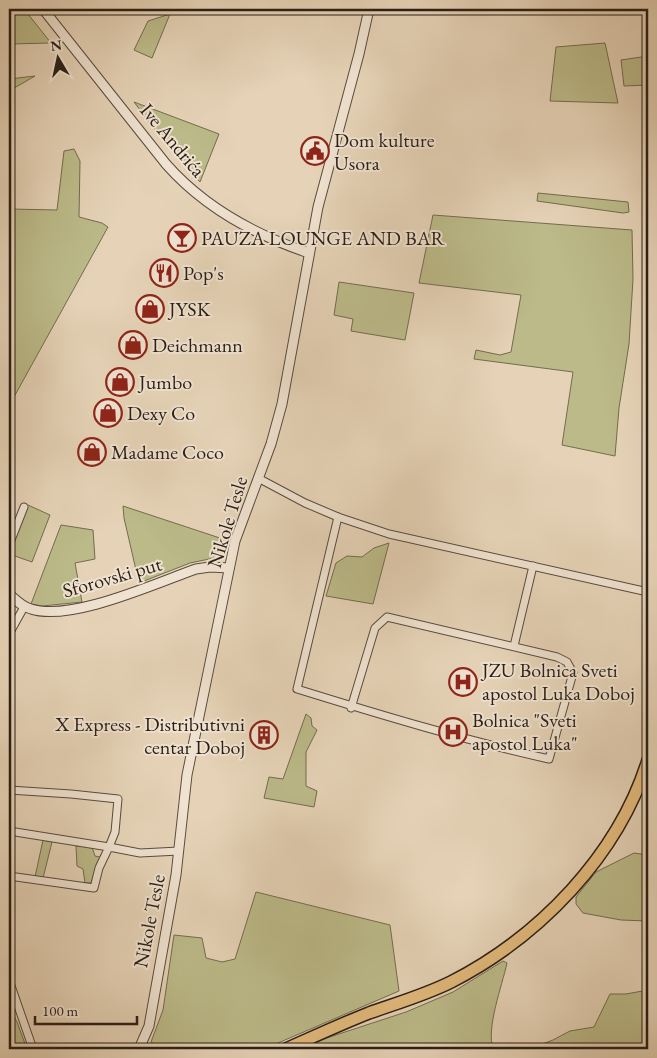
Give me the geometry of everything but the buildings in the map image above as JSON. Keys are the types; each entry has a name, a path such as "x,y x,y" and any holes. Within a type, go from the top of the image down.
{"main road":[{"path":"286,1049 368,1014 425,994 481,965 512,945 561,901 590,866 628,806 648,760"}],"street":[{"name":"Ive Andrića","path":"43,9 166,164 188,188 200,198 257,232 309,253"},
{"name":"Nikole Tesle","path":"139,1049 149,1026 179,851 187,775 235,540 271,444 284,395 321,193 359,54 369,9"},
{"path":"258,478 305,503 338,517 389,534 648,592"},
{"path":"9,545 24,507"},
{"path":"338,517 297,690 351,708 549,759 573,673 567,662 557,657 387,617 375,628 351,708"},
{"path":"514,646 533,566"},
{"name":"Sforovski put","path":"24,607 46,612 81,607 196,569 210,567 229,568"},
{"path":"9,594 24,607 9,634"},
{"path":"9,790 118,799 115,832 99,868 94,888 9,876"},
{"path":"9,831 109,847 140,854 179,851"},
{"path":"9,980 33,1049"}],"shaded area":[{"path":"9,9 24,9 51,43 9,44"},
{"path":"170,14 152,58 134,50 148,21"},
{"path":"605,43 618,103 550,101 556,47"},
{"path":"648,56 648,85 624,86 621,60"},
{"path":"35,76 9,91 9,79"},
{"path":"134,102 219,134 200,182 171,150"},
{"path":"74,149 80,161 79,217 102,223 108,227 9,406 9,209 57,210 64,151"},
{"path":"538,193 628,202 629,212 623,213 537,201"},
{"path":"433,215 632,230 633,279 629,344 619,408 615,456 562,445 573,372 474,359 476,350 500,355 511,352 521,295 419,283"},
{"path":"339,282 414,293 405,340 351,331 353,319 334,315"},
{"path":"28,505 50,515 32,562 9,554"},
{"path":"123,506 226,540 219,557 190,563 139,583"},
{"path":"61,525 93,530 95,559 75,563 82,602 42,606 31,604"},
{"path":"389,543 373,604 326,596 336,563 347,556 362,557 374,548"},
{"path":"306,714 311,718 312,726 317,730 306,752 306,786 317,791 314,807 264,798 269,777 283,779"},
{"path":"43,840 52,842 43,878 35,877"},
{"path":"76,846 92,847 95,856 100,857 91,883 85,883 83,869 77,866"},
{"path":"634,853 648,855 648,921 621,920 583,913 576,904 576,897 596,872"},
{"path":"256,892 390,925 399,991 264,1049 163,1049 151,1042 163,1010 174,935 202,938 206,958 222,962 235,959"},
{"path":"503,961 507,963 493,1019 491,1040 493,1049 293,1049 406,1012 453,992"},
{"path":"648,990 648,1049 529,1049 570,1031 594,1027 610,994 626,994"},
{"path":"9,1007 17,1022 27,1049 9,1049"}],"place":[{"name":"Dom kulture Usora","path":"315,151"},
{"name":"PAUZA LOUNGE AND BAR","path":"182,238"},
{"name":"Pop's","path":"164,273"},
{"name":"JYSK","path":"150,309"},
{"name":"Deichmann","path":"133,345"},
{"name":"Jumbo","path":"120,382"},
{"name":"Dexy Co","path":"108,413"},
{"name":"Madame Coco","path":"92,452"},
{"name":"JZU Bolnica Sveti apostol Luka Doboj","path":"463,682"},
{"name":"Bolnica \"Sveti apostol Luka\"","path":"453,732"},
{"name":"X Express - Distributivni centar Doboj","path":"264,735"}]}
